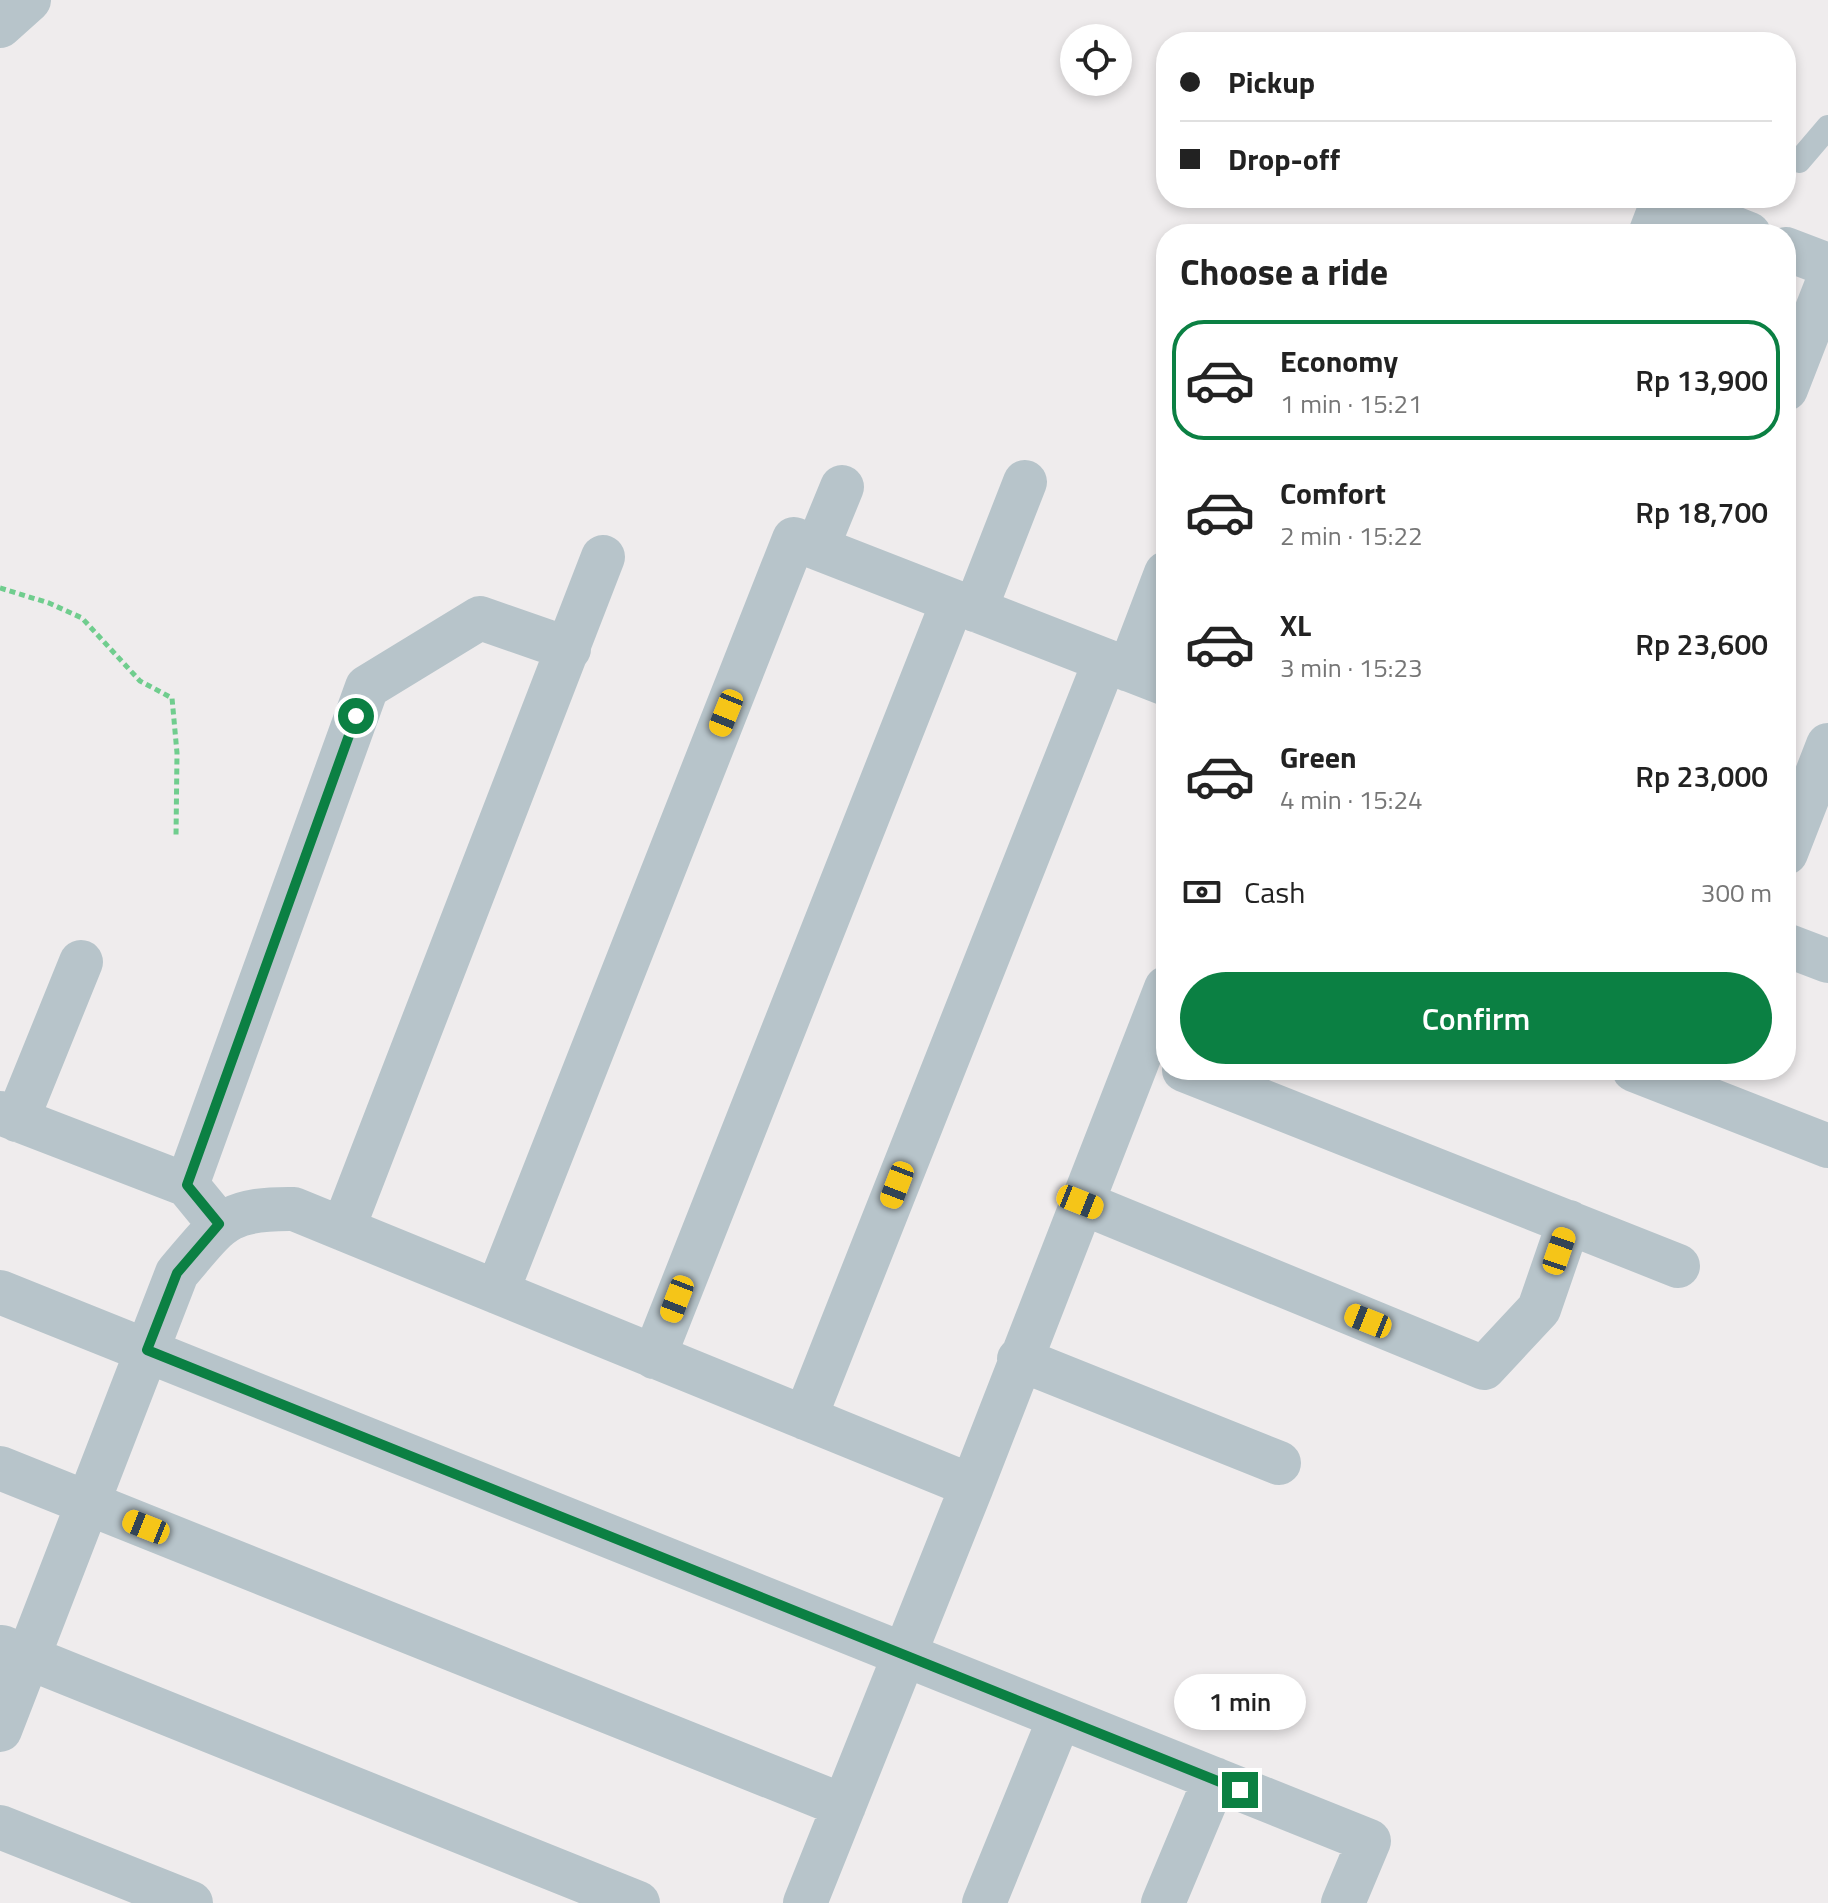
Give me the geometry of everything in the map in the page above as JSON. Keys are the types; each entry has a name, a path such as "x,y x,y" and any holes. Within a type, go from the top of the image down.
{"street":[{"path":"0,26 29,0"},
{"path":"1683,208 1724,224"},
{"path":"1796,253 1828,265"},
{"path":"1796,363 1828,281"},
{"path":"654,1357 964,606 1025,482"},
{"path":"817,548 842,487"},
{"path":"497,1292 794,539 1134,672"},
{"path":"343,1229 603,557"},
{"path":"805,1418 1134,672 1156,604"},
{"path":"187,1185 367,687 480,618 569,649"},
{"path":"1796,827 1828,745"},
{"path":"1796,949 1828,961"},
{"path":"81,962 9,1116 187,1185 219,1224"},
{"path":"805,1903 972,1486 1080,1202 1153,1058"},
{"path":"1209,1080 1678,1266"},
{"path":"1660,1080 1828,1146"},
{"path":"1080,1202 1484,1368 1539,1309 1569,1222"},
{"path":"0,1730 14,1652 88,1503 177,1273 219,1224 253,1208 294,1209 972,1486"},
{"path":"0,1292 1369,1841 1343,1903"},
{"path":"1019,1359 1279,1463"},
{"path":"0,1468 844,1806"},
{"path":"14,1652 638,1903"},
{"path":"984,1903 1060,1717"},
{"path":"1163,1903 1215,1779"},
{"path":"0,1827 191,1903"}],"lane":[{"path":"1799,161 1828,127"}],"path":[{"path":"0,588 49,603 82,618 140,681 172,698 177,753 176,837"}],"route":[{"path":"356,716 187,1185 219,1224 177,1273 147,1350 1240,1790"}]}
